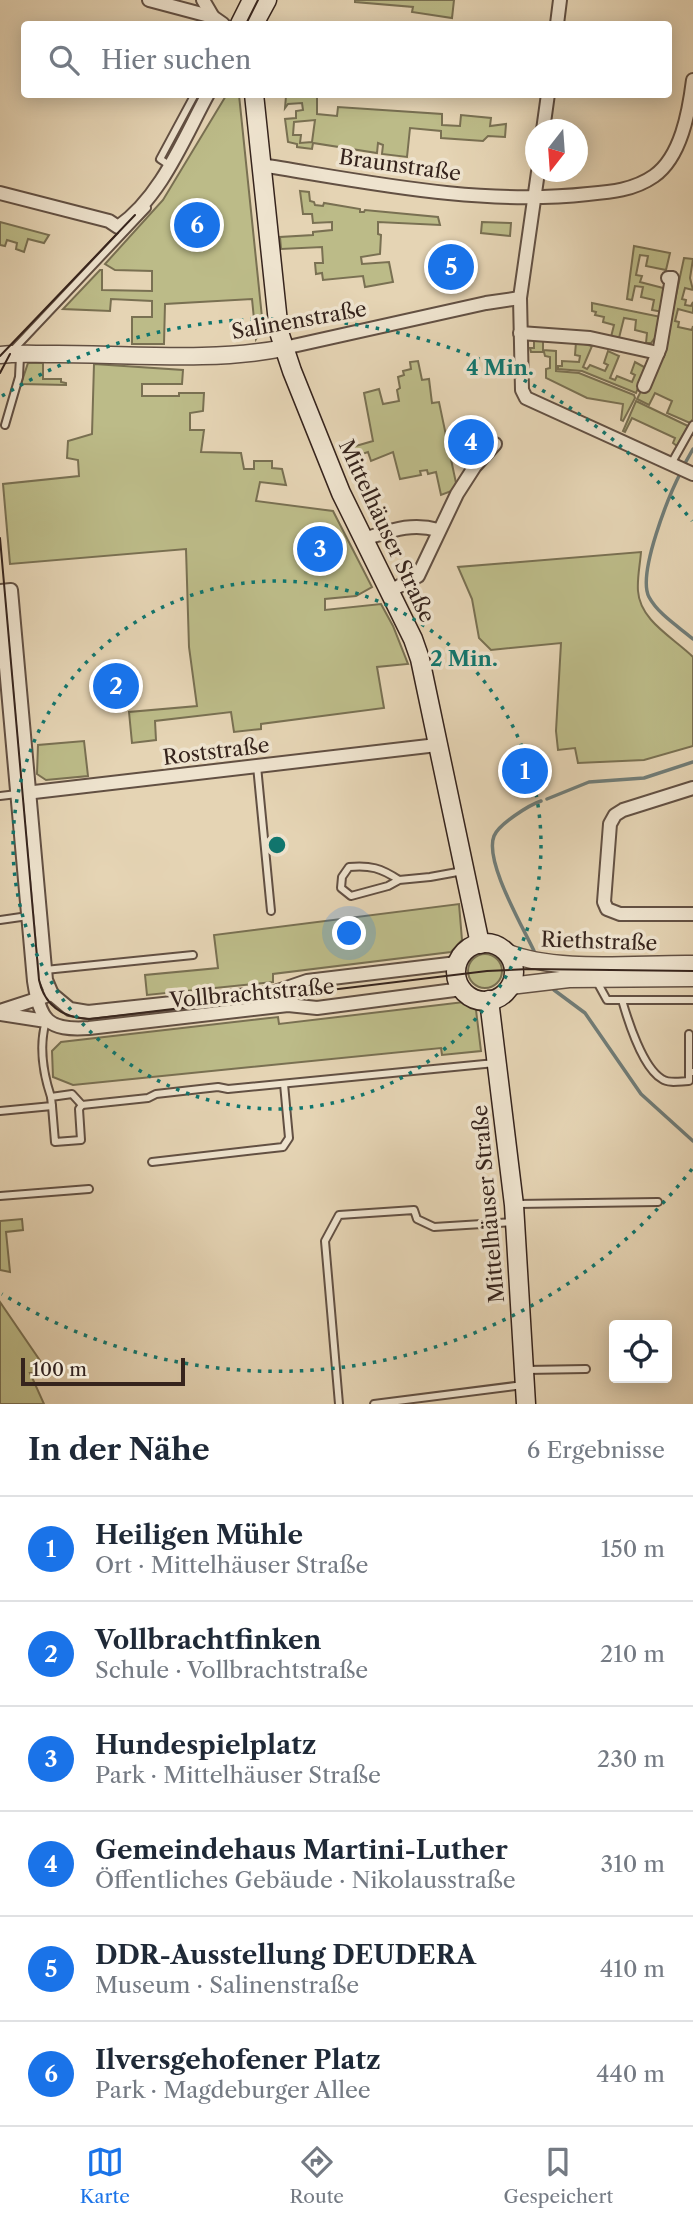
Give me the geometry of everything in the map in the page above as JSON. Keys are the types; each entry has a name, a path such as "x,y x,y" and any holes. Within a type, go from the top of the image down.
{"main road":[{"path":"242,21 252,0"},
{"path":"256,21 267,0"},
{"name":"Mittelhäuser Straße","path":"254,98 278,329 327,460 405,620 420,659 480,944"},
{"path":"480,944 498,946 513,955 514,969 510,986 497,998 474,998 462,989 456,974 457,963 466,950 480,944"},
{"name":"Mittelhäuser Straße","path":"489,1000 514,1213 526,1404"}],"street":[{"path":"149,0 218,21"},
{"path":"204,0 218,21"},
{"path":"557,21 560,0"},
{"name":"Braunstraße","path":"261,165 440,192 535,198 616,192 645,182 656,175 667,162 681,135 693,80"},
{"path":"0,193 109,222 118,227 135,215 157,185 206,98"},
{"path":"545,119 547,98"},
{"path":"537,182 520,298 522,390 528,400 693,474"},
{"path":"644,386 658,353 672,278 668,278"},
{"name":"Salinenstraße","path":"7,357 87,353 175,357 240,354 284,348 486,303 520,298"},
{"path":"520,333 590,338 658,353"},
{"path":"390,591 418,576 438,530 475,466 495,444"},
{"path":"364,540 403,527 423,525 438,530"},
{"path":"0,591 11,590 28,916 34,981 43,997 46,1021"},
{"path":"0,600 48,987 43,997 0,1013"},
{"name":"Roststraße","path":"23,793 437,745"},
{"path":"693,789 623,810 615,815 610,824 604,902 607,909 620,914 693,914"},
{"name":"Riethstraße","path":"513,955 581,964 693,964"},
{"name":"Vollbrachtstraße","path":"43,997 70,1009 88,1012 275,992 307,981 457,963"},
{"name":"Riethstraße","path":"510,986 595,978 693,978"},
{"name":"Vollbrachtstraße","path":"0,1013 46,1021 59,1027 89,1028 288,1005 317,1008 462,989"}],"lane":[{"path":"169,165 160,159 193,98"},
{"path":"5,425 19,377 7,357 145,210 162,188 212,98"},
{"path":"672,465 693,425"},
{"path":"257,766 271,911"},
{"name":"Roststraße","path":"0,796 23,793"},
{"path":"399,880 385,870 371,865 349,867 342,877 341,888 351,895 366,894 388,887 399,880 465,871"},
{"path":"0,920 28,916"},
{"path":"45,970 193,955"},
{"path":"595,978 607,1000 690,1001"},
{"path":"622,1000 632,1033 655,1074 664,1082 689,1081 689,1034"},
{"path":"46,1021 43,1033 45,1078 51,1097 55,1142 81,1140 79,1109 82,1105"},
{"path":"82,1105 218,1087 229,1089 498,1063"},
{"path":"152,1162 283,1147 289,1138 284,1084"},
{"path":"51,1097 72,1094 82,1105"},
{"path":"0,1111 52,1106"},
{"path":"0,1196 89,1189"},
{"path":"339,1404 325,1241 339,1215 414,1210 416,1219 422,1224 434,1227 514,1213 658,1202"},
{"path":"374,1404 500,1386 525,1378 586,1369"},
{"path":"433,1396 434,1404"}],"shaded area":[{"path":"355,0 454,0 452,18 412,12 413,7"},
{"path":"225,98 239,98 263,327 256,339 252,299 165,304 164,344 132,344 132,317 152,317 152,301 111,299 110,311 63,309 100,270 102,290 152,291 152,271 115,270 105,264 163,200"},
{"path":"286,98 317,98 317,114 337,116 338,107 442,114 442,125 460,126 461,115 491,118 490,126 506,124 505,137 488,136 483,141 441,138 441,131 410,128 407,157 382,154 383,145 378,143 377,153 313,143 312,149 297,147 297,144 288,142 285,119 296,118 296,111 303,110 302,103 288,104 285,108","holes":["315,120 312,142 300,143 301,135 293,135 294,122"]},
{"path":"300,191 309,192 310,201 315,205 323,206 324,203 360,209 360,212 365,210 438,217 440,225 378,222 378,234 381,235 380,254 361,257 362,264 389,262 393,282 365,287 363,276 323,280 322,273 316,274 315,263 323,263 322,247 281,249 280,237 313,235 313,232 332,230 332,222 313,223 312,214 303,214"},
{"path":"0,222 49,235 44,243 28,239 24,252 16,249 17,243 7,240 5,246 0,245"},
{"path":"482,222 511,223 510,236 481,233"},
{"path":"634,246 670,253 666,270 646,266 648,256 640,255 636,275 642,276 640,282 667,289 663,312 652,310 654,300 641,297 643,287 635,286 632,300 627,299"},
{"path":"684,258 693,259 690,278 693,290 685,288 682,299 686,300 685,305 691,306 693,302 693,313 678,309 675,321 679,322 678,327 692,330 693,326 693,419 690,423 667,413 672,401 655,393 649,405 637,399 666,342"},
{"path":"592,303 661,317 658,334 651,343 646,343 647,333 635,330 636,320 624,318 619,338 611,337 614,325 603,322 604,317 595,315"},
{"path":"534,340 543,340 543,350 556,351 556,371 579,373 634,395 623,421 623,404 587,398 546,378 550,357 545,356 544,352 531,352"},
{"path":"576,342 592,346 583,367 587,369 590,365 605,371 608,365 604,363 608,351 619,356 610,378 615,380 617,376 632,382 635,375 631,373 635,362 646,368 636,393 582,371 558,369 558,366 562,366 562,361 579,362 580,356 575,355"},
{"path":"418,361 422,380 429,379 432,403 439,402 456,483 454,490 441,495 436,472 428,474 427,470 420,471 421,475 400,479 393,452 371,461 368,452 353,457 349,448 373,441 364,393 379,389 383,404 399,401 398,377 404,375 403,371 411,369 410,362"},
{"path":"28,363 43,363 43,379 61,379 66,385 21,384"},
{"path":"94,364 183,370 182,384 142,384 142,396 204,393 203,411 190,413 190,430 204,430 201,452 241,453 244,469 254,469 254,461 272,461 272,468 282,469 286,485 260,482 256,501 333,511 372,587 356,596 325,599 325,610 381,604 408,664 377,667 384,708 261,724 261,729 234,732 231,712 155,721 156,740 132,743 129,712 197,706 189,647 186,549 10,564 3,484 79,476 78,460 67,458 68,441 92,434"},
{"path":"636,401 688,426 677,446 673,443 675,438 632,418 625,432 623,431"},
{"path":"641,552 638,576 640,602 651,620 693,657 693,746 644,760 578,763 575,748 558,750 556,731 561,643 491,650 479,638 472,599 458,567"},
{"path":"84,741 88,776 46,780 37,774 38,745"},
{"path":"459,904 462,940 451,952 273,974 273,982 147,995 145,975 218,968 214,935"},
{"path":"485,954 497,959 502,971 497,983 485,988 473,983 468,971 473,959"},
{"path":"464,1002 476,1010 481,1051 442,1055 441,1048 73,1085 53,1077 52,1051 61,1042 278,1017 279,1024"},
{"path":"22,1219 23,1230 6,1232 10,1272 0,1270 0,1221"},
{"path":"0,1302 43,1365 36,1373 30,1373 44,1404 0,1404"}],"waterway":[{"path":"684,465 693,449"},
{"path":"681,472 656,534 646,586 649,597 658,609 693,639"},
{"path":"547,799 589,782 644,778 693,762"},
{"path":"534,951 499,877 492,847 494,836 502,826 541,801"},
{"path":"554,990 585,1013 641,1094 693,1141"}],"tram line":[{"path":"248,21 258,0"},
{"path":"0,356 135,215"},
{"path":"0,373 10,354"},
{"path":"0,538 39,980 46,997 57,1009 72,1016 90,1019 487,971 693,971"}],"place":[{"name":"Ilversgehofener Platz","path":"197,225"},
{"name":"DDR-Ausstellung DEUDERA","path":"451,267"},
{"name":"Gemeindehaus Martini-Luther","path":"471,442"},
{"name":"Hundespielplatz","path":"320,549"},
{"name":"Vollbrachtfinken","path":"116,686"},
{"name":"Heiligen Mühle","path":"525,771"}]}
